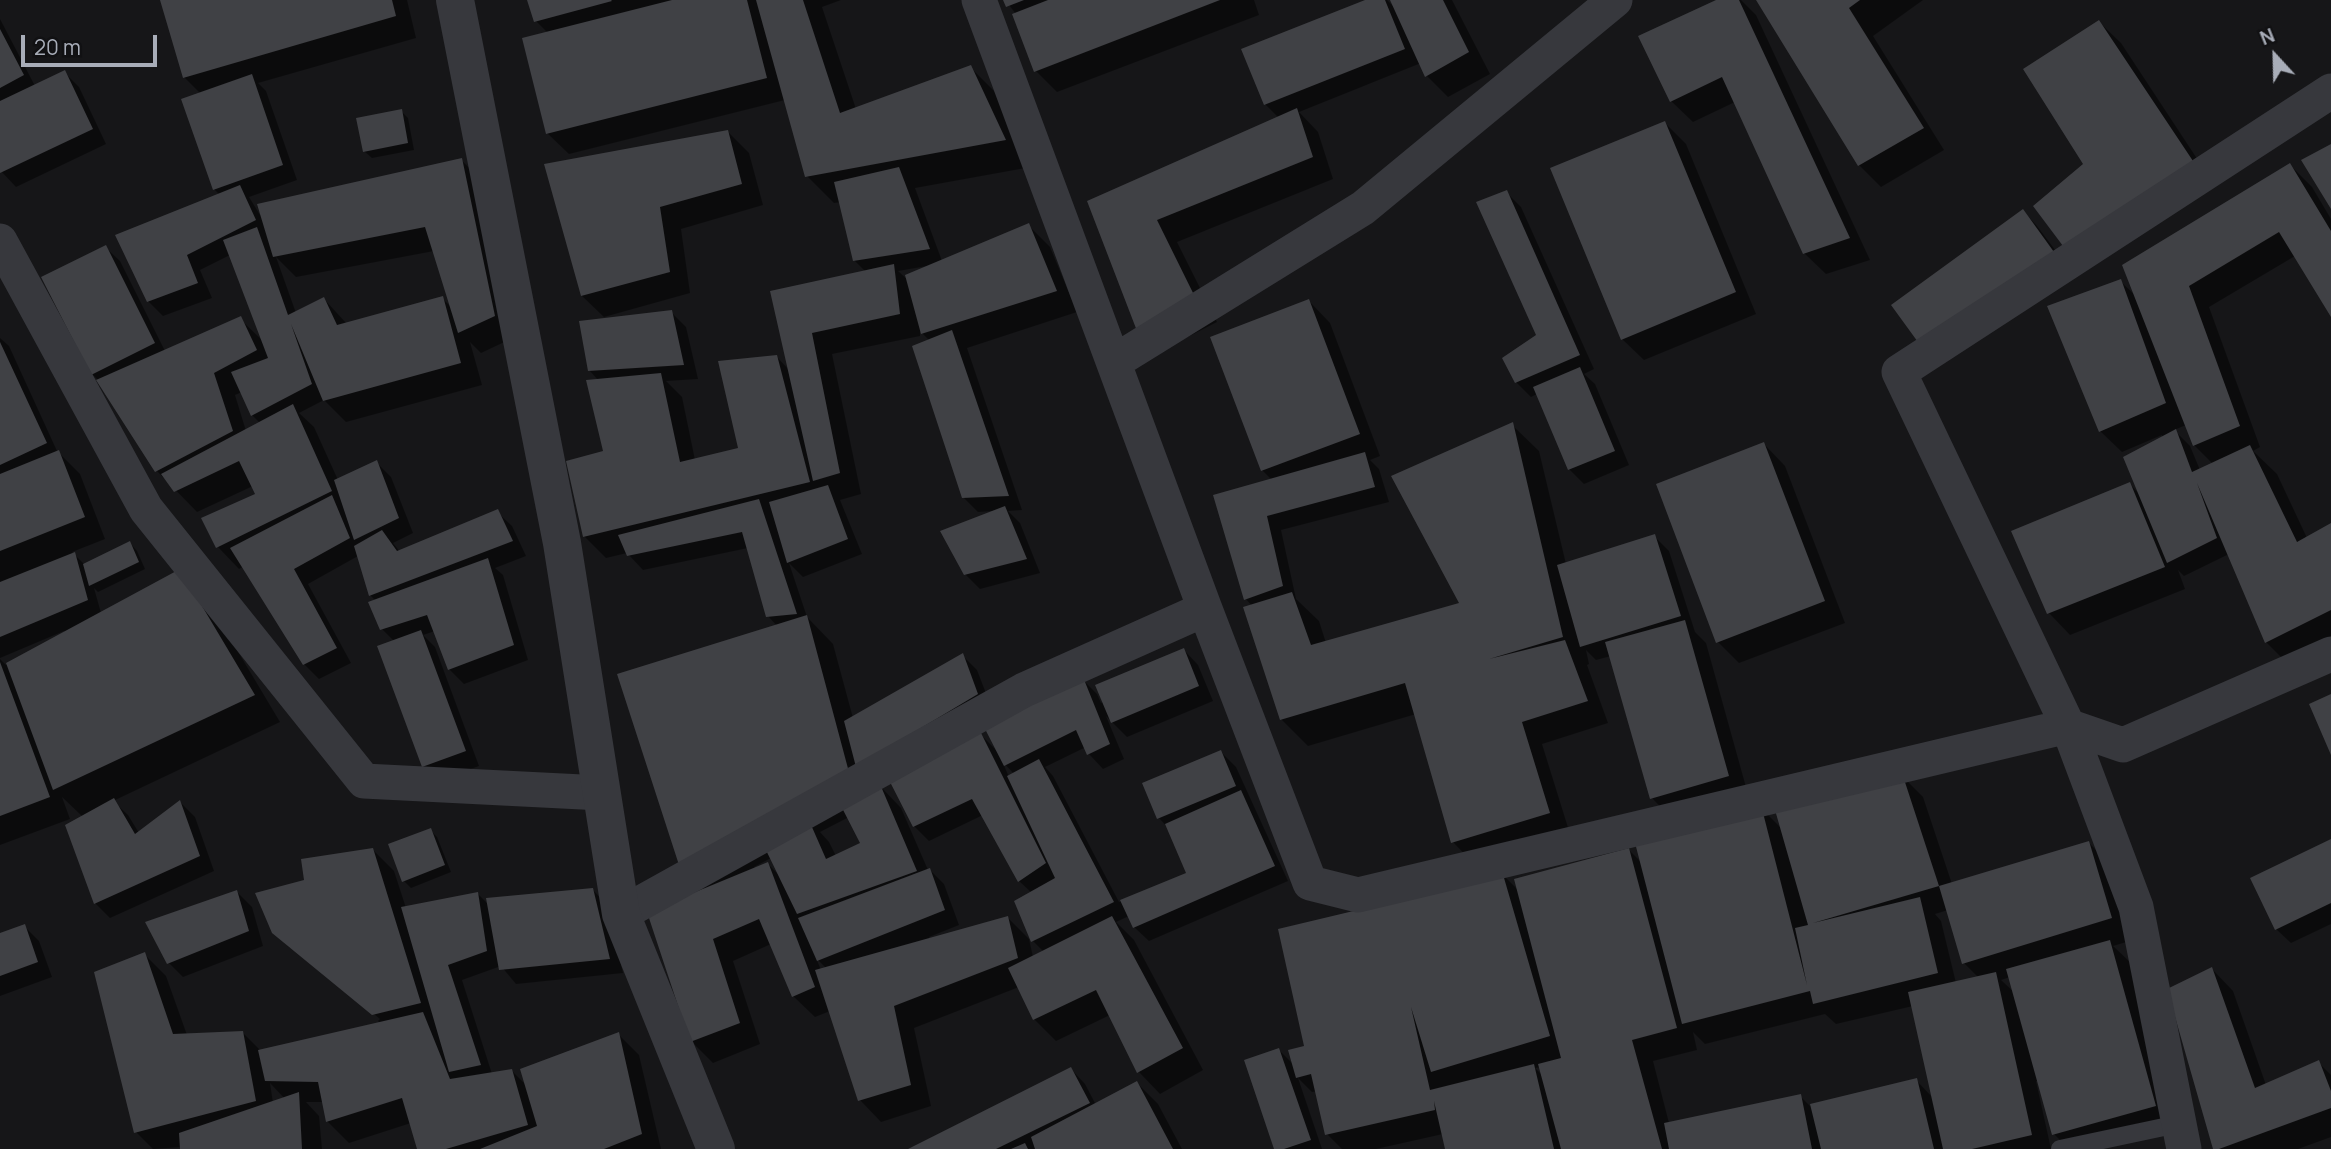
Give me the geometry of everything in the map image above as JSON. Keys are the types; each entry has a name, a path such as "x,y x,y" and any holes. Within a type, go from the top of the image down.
{"street":[{"path":"455,0 562,543 621,914 716,1149"},
{"path":"979,0 1205,609 1310,883 1358,895 2068,726 2123,745 2331,654"},
{"path":"1114,362 1363,208 1615,0"},
{"path":"2181,1136 2136,906 2068,726 1899,372 2331,92"},
{"path":"0,241 146,509 364,781 601,793"},
{"path":"621,914 1024,690 1205,609"}],"lane":[{"path":"2060,1149 2181,1136"}],"building":[{"path":"160,0 392,0 396,16 183,78"},
{"path":"527,0 611,0 612,1 534,22"},
{"path":"672,0 747,0 767,78 546,134 522,38"},
{"path":"756,0 803,0 840,113 971,65 1006,140 805,177"},
{"path":"1003,0 1024,0 1006,7"},
{"path":"1048,0 1220,0 1034,72 1012,14"},
{"path":"1365,0 1385,0 1405,49 1264,105 1241,49"},
{"path":"1390,0 1443,0 1469,52 1425,77"},
{"path":"1716,0 1739,0 1850,238 1803,254 1722,77 1670,102 1638,36"},
{"path":"1756,0 1860,0 1849,8 1924,128 1858,166"},
{"path":"2099,20 2193,161 2063,246 2033,206 2083,164 2023,69"},
{"path":"0,29 24,75 0,88"},
{"path":"65,70 93,129 0,173 0,101"},
{"path":"252,74 283,165 213,190 181,99"},
{"path":"1297,108 1313,157 1157,220 1197,301 1137,331 1087,201"},
{"path":"402,109 408,143 363,152 356,118"},
{"path":"1665,121 1736,292 1621,340 1550,168"},
{"path":"728,130 742,184 660,207 670,272 581,296 544,164"},
{"path":"2331,144 2331,209 2301,160"},
{"path":"462,158 495,316 458,333 425,227 273,257 257,204"},
{"path":"2290,163 2331,231 2331,317 2279,232 2189,286 2240,426 2193,446 2122,265"},
{"path":"899,167 930,249 853,261 834,182"},
{"path":"240,185 256,220 187,255 198,283 147,302 115,235"},
{"path":"1507,190 1580,355 1515,383 1502,358 1536,335 1476,202"},
{"path":"2023,209 2054,252 1923,349 1891,305"},
{"path":"1029,223 1057,291 921,334 905,275"},
{"path":"257,227 288,315 324,297 337,325 443,296 461,363 323,401 291,324 312,384 251,416 231,372 268,358 223,240"},
{"path":"106,245 155,343 91,375 41,277"},
{"path":"894,264 900,314 812,333 840,473 813,481 770,291"},
{"path":"2121,279 2166,403 2099,432 2047,306"},
{"path":"1309,299 1360,434 1261,471 1210,337"},
{"path":"672,310 684,365 588,371 579,321"},
{"path":"241,316 257,350 214,373 233,431 155,472 96,380"},
{"path":"952,330 1009,496 962,498 912,346"},
{"path":"0,342 47,443 0,465"},
{"path":"777,355 810,482 583,537 566,461 603,451 586,380 661,373 680,462 738,448 718,361"},
{"path":"1580,367 1615,451 1568,470 1533,387"},
{"path":"293,404 332,491 216,548 201,518 255,494 239,461 174,492 161,474"},
{"path":"1513,422 1563,637 1489,659 1565,640 1588,701 1522,722 1550,813 1451,843 1405,683 1280,720 1243,607 1292,592 1311,645 1459,603 1391,476"},
{"path":"2176,429 2192,472 2250,445 2297,542 2331,523 2331,610 2265,643 2197,483 2217,538 2167,563 2123,457"},
{"path":"1764,442 1825,601 1716,643 1656,484"},
{"path":"59,450 85,517 0,551 0,474"},
{"path":"1365,452 1375,487 1267,516 1283,586 1244,600 1213,495"},
{"path":"377,460 399,518 354,540 334,480"},
{"path":"2130,482 2165,567 2047,614 2011,531"},
{"path":"828,485 848,539 787,563 769,502"},
{"path":"332,495 350,538 294,569 337,648 303,665 230,548"},
{"path":"759,499 797,614 766,617 742,532 627,556 618,535"},
{"path":"1005,506 1027,559 964,575 940,531"},
{"path":"498,509 513,541 369,596 354,546 382,530 397,551"},
{"path":"1655,534 1681,616 1580,647 1557,565"},
{"path":"130,541 139,562 89,586 83,564"},
{"path":"75,552 88,600 0,637 0,582"},
{"path":"488,558 514,645 448,670 427,615 380,630 368,602"},
{"path":"180,569 255,695 53,790 6,663"},
{"path":"807,615 850,776 679,865 617,674"},
{"path":"1685,620 1729,776 1650,799 1605,642"},
{"path":"421,630 466,751 422,767 377,646"},
{"path":"1184,648 1199,686 1111,723 1095,685"},
{"path":"963,653 978,694 856,767 844,721"},
{"path":"0,662 50,797 0,816"},
{"path":"1083,677 1110,744 1087,755 1076,730 1004,766 984,727"},
{"path":"2331,694 2331,755 2309,704"},
{"path":"980,731 1046,863 1018,882 972,799 913,827 889,780"},
{"path":"1221,750 1236,786 1157,819 1142,783"},
{"path":"1039,759 1114,902 1031,942 1014,901 1055,878 1007,776"},
{"path":"1902,773 1939,886 1813,923 1920,897 1938,973 1813,1004 1810,991 1682,1024 1634,839 1761,805 1807,985 1795,928 1808,925 1775,810"},
{"path":"880,784 917,871 797,914 763,844 808,818 826,859 860,843 839,802"},
{"path":"1241,790 1275,866 1133,928 1120,900 1186,873 1165,824"},
{"path":"114,798 135,834 180,800 200,856 94,904 65,825"},
{"path":"431,828 445,865 402,882 388,844"},
{"path":"2331,839 2331,903 2275,930 2250,878"},
{"path":"2089,841 2112,918 1962,964 1939,886"},
{"path":"373,848 421,1003 372,1015 272,933 255,893 304,880 301,859"},
{"path":"1629,848 1677,1028 1632,1040 1662,1149 1561,1149 1538,1064 1561,1058 1514,879"},
{"path":"768,862 815,987 792,997 759,919 713,939 740,1023 690,1042 647,912"},
{"path":"930,868 945,910 817,961 798,918"},
{"path":"1502,871 1550,1036 1431,1072 1411,1007 1430,1090 1534,1064 1554,1149 1445,1149 1434,1101 1435,1110 1325,1135 1311,1074 1296,1078 1288,1050 1304,1046 1278,929 1387,903"},
{"path":"593,888 610,959 499,970 486,898"},
{"path":"237,890 249,931 167,964 145,922"},
{"path":"478,892 487,951 448,965 481,1065 449,1072 401,907"},
{"path":"1008,916 1018,958 894,1006 911,1085 858,1101 815,970"},
{"path":"1112,916 1183,1048 1137,1073 1096,990 1033,1020 1008,968"},
{"path":"25,924 38,962 0,976 0,933"},
{"path":"2110,940 2156,1106 2052,1135 2006,969"},
{"path":"145,952 173,1034 243,1031 256,1101 134,1133 94,972"},
{"path":"2212,967 2255,1088 2319,1060 2331,1091 2331,1108 2213,1149 2167,989"},
{"path":"1996,972 2032,1135 1972,1149 1943,1149 1908,992"},
{"path":"423,1012 450,1079 512,1069 528,1125 446,1149 417,1149 402,1098 326,1122 318,1082 265,1081 258,1050"},
{"path":"619,1032 642,1134 604,1149 480,1149 537,1126 520,1069"},
{"path":"1279,1048 1311,1140 1284,1149 1274,1149 1244,1060"},
{"path":"1071,1067 1090,1103 996,1149 908,1149"},
{"path":"1917,1078 1934,1149 1821,1149 1810,1104"},
{"path":"1137,1081 1173,1149 1035,1149 1031,1137"},
{"path":"299,1092 302,1149 180,1149 179,1133"},
{"path":"1801,1094 1812,1149 1669,1149 1664,1123"},
{"path":"1025,1143 1028,1149 1011,1149"}]}
